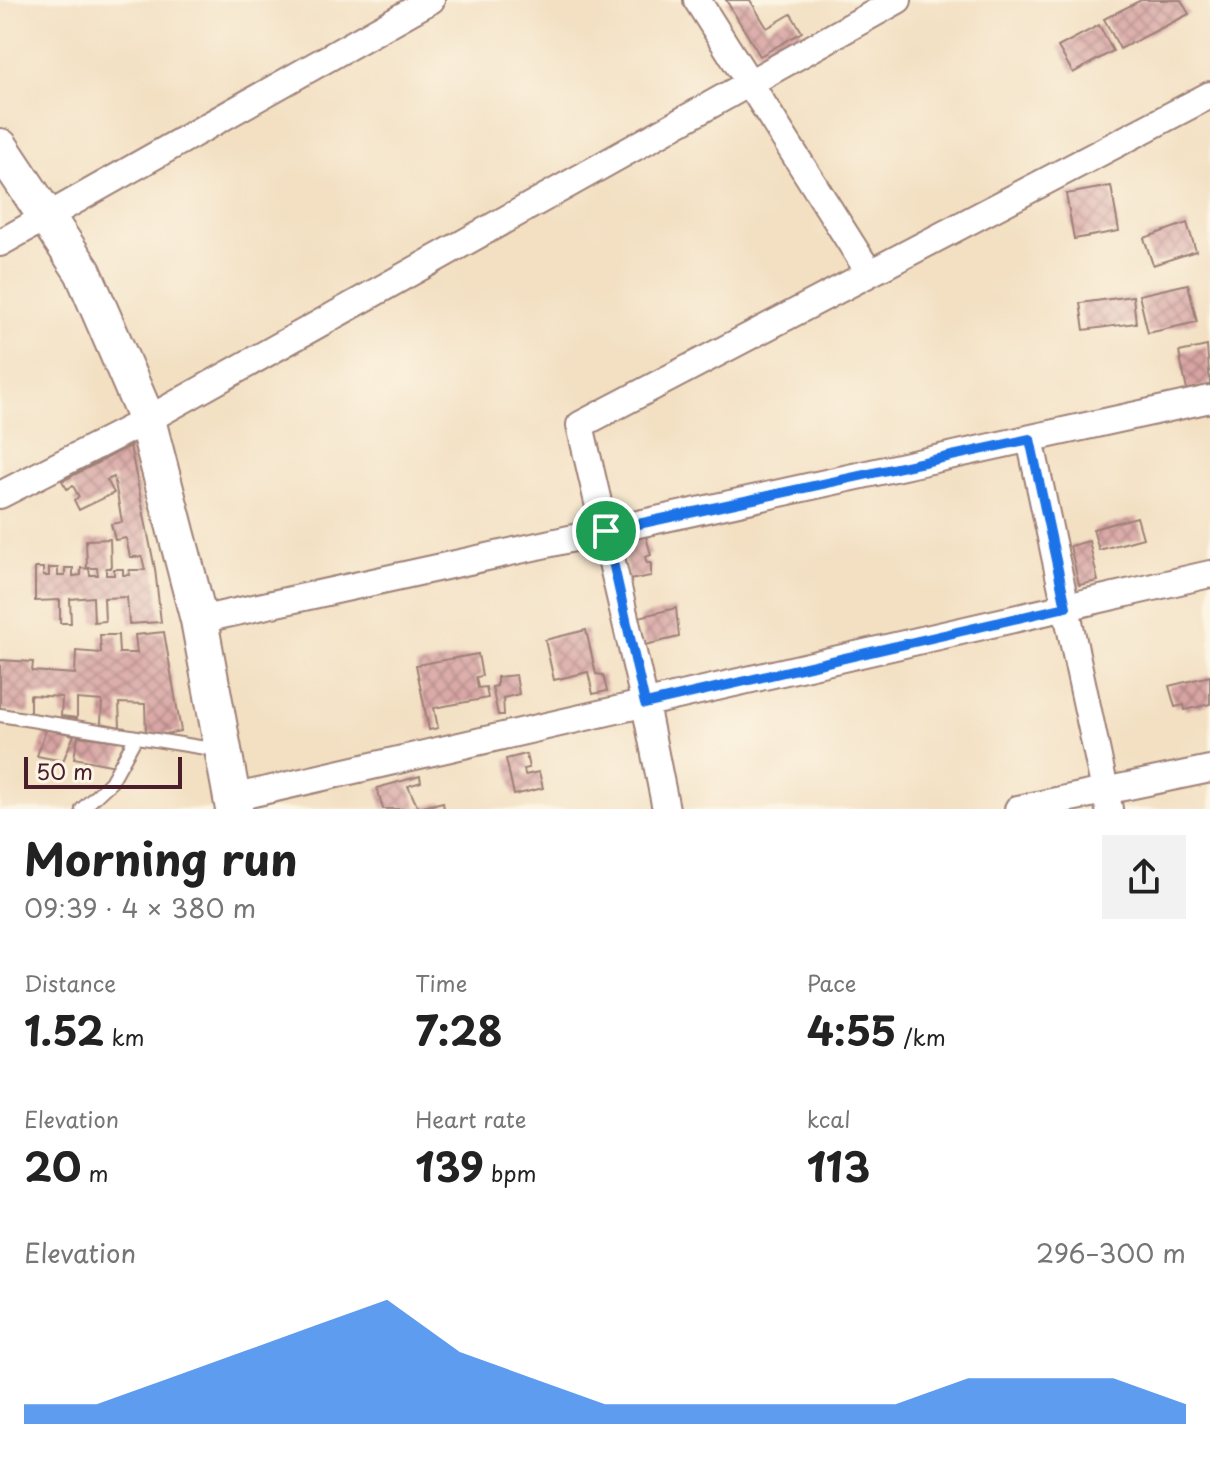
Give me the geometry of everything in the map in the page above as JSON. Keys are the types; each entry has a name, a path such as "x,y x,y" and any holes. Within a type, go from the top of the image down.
{"street":[{"path":"0,243 431,0"},
{"path":"697,0 869,272"},
{"path":"0,495 147,420 898,0"},
{"path":"666,809 645,704 580,425 1210,95"},
{"path":"0,147 83,272 147,420 199,620 233,803 1210,574"},
{"path":"199,620 1210,399"},
{"path":"1030,439 1107,800"},
{"path":"1018,809 1107,800 1210,769"}],"lane":[{"path":"0,715 223,751"},
{"path":"82,809 111,782 136,737"}],"building":[{"path":"726,0 750,0 767,28 791,14 802,32 760,56"},
{"path":"1141,0 1181,0 1189,14 1120,49 1104,19"},
{"path":"1099,25 1113,51 1073,73 1058,47"},
{"path":"1111,186 1119,231 1074,239 1066,194"},
{"path":"1187,223 1196,251 1153,265 1144,238"},
{"path":"1188,284 1197,322 1148,333 1139,295"},
{"path":"1133,296 1136,323 1084,330 1080,303"},
{"path":"1207,346 1210,385 1187,390 1179,352"},
{"path":"130,446 155,569 161,622 129,624 127,597 104,598 105,621 94,622 93,597 70,599 71,623 60,623 60,600 35,601 35,568 43,568 43,576 49,576 49,568 58,568 58,576 65,576 65,568 73,568 73,576 81,575 81,568 89,569 90,575 98,575 97,568 87,568 86,540 110,539 111,568 106,568 106,575 114,575 114,569 123,569 123,575 130,575 129,570 145,570 142,557 130,557 126,538 115,540 111,524 122,522 114,477 107,480 114,493 79,510 74,500 79,497 73,486 67,489 62,481"},
{"path":"1137,517 1143,538 1099,550 1093,529"},
{"path":"646,536 651,555 645,557 647,563 651,563 651,576 629,580 623,542"},
{"path":"1089,541 1098,581 1079,585 1070,546"},
{"path":"676,608 679,637 645,645 639,617"},
{"path":"586,630 596,674 603,675 607,691 593,694 588,672 554,680 545,640"},
{"path":"164,632 181,731 160,735 146,733 145,704 119,703 120,727 101,723 102,701 77,699 77,718 61,716 62,697 30,695 30,714 0,709 0,660 33,662 32,671 75,674 76,651 101,653 100,635 118,635 119,653 137,653 135,635"},
{"path":"478,654 482,676 476,677 478,688 486,687 488,698 434,708 438,728 429,730 416,665"},
{"path":"516,675 519,694 503,698 504,715 498,715 492,687 497,686 497,677"},
{"path":"1210,676 1210,704 1185,710 1184,705 1175,707 1169,686"},
{"path":"46,729 74,735 63,761 37,756"},
{"path":"78,736 128,742 115,766 74,758"},
{"path":"526,754 529,768 524,769 525,775 539,772 543,788 514,795 506,759"},
{"path":"420,776 421,782 408,786 418,808 443,802 444,809 383,809 377,788"}],"route":[{"path":"1030,439 1066,607 645,704 606,531 1030,439"}]}
